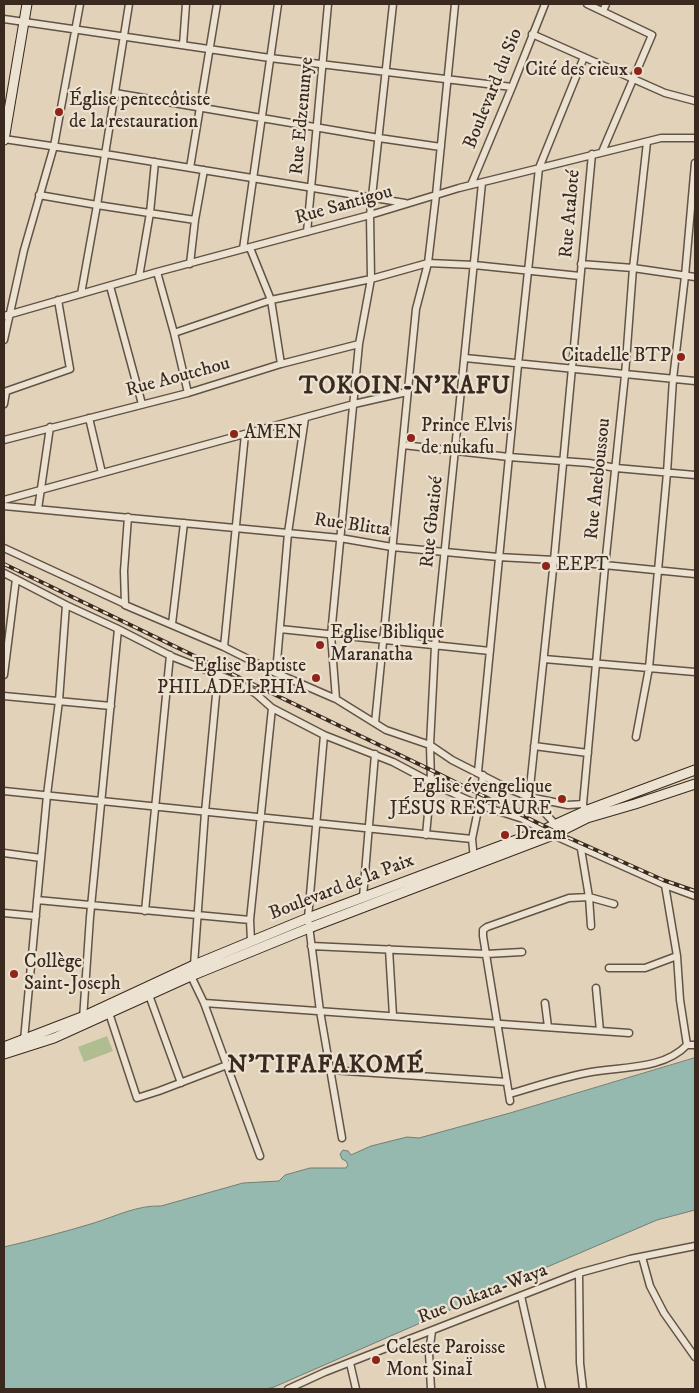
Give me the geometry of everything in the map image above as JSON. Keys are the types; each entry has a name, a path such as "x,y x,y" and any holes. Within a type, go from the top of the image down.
{"main road":[{"path":"4,120 26,4"},
{"path":"4,139 23,21"},
{"name":"Boulevard de la Paix","path":"4,1054 54,1038 83,1021 194,966 251,941 308,923 474,860 550,830 585,811 695,770"},
{"path":"659,784 663,795"},
{"name":"Boulevard de la Paix","path":"585,811 663,795 695,784"},
{"name":"Boulevard de la Paix","path":"4,1047 109,1013 363,897 474,860"}],"street":[{"path":"4,340 6,316 54,146 80,4"},
{"path":"81,294 129,4"},
{"path":"183,46 186,4"},
{"path":"190,168 217,4"},
{"path":"278,4 252,179 247,248 271,300 281,364"},
{"name":"Rue Edzenunye","path":"307,232 328,4"},
{"path":"336,699 331,635 359,344 371,279 370,215 393,4"},
{"path":"375,723 416,309 428,262 442,147 454,4"},
{"name":"Boulevard du Sio","path":"471,185 545,4"},
{"path":"587,4 652,35 602,152"},
{"path":"603,11 606,4"},
{"path":"4,19 270,58 512,87"},
{"path":"532,34 665,93 695,101"},
{"path":"474,860 472,839 480,805 480,774 498,558 539,168 584,58"},
{"path":"115,93 442,147"},
{"name":"Rue Santigou","path":"6,316 157,272 370,215 436,194 661,138 695,138"},
{"path":"4,139 407,203"},
{"name":"Rue Aneboussou","path":"585,811 588,753 605,566 625,375 633,268 647,142"},
{"name":"Rue Ataloté","path":"523,819 522,814 529,797 544,658 592,154"},
{"path":"139,278 150,214 155,162"},
{"path":"636,737 649,668 667,472 673,379 685,276 695,163"},
{"path":"190,264 195,220 204,170"},
{"name":"Rue Gbatioé","path":"426,835 431,782 430,745 435,646 482,183"},
{"path":"39,194 195,220"},
{"path":"174,333 271,300 371,279 428,262 580,276"},
{"path":"581,264 633,268 695,277"},
{"path":"157,272 188,393"},
{"path":"110,286 142,404"},
{"path":"4,404 5,392 70,369 58,300"},
{"name":"Rue Aoutchou","path":"4,440 188,393 281,364 359,344"},
{"path":"465,358 518,365 695,381"},
{"path":"4,500 41,488 354,404 407,392"},
{"path":"89,418 102,473"},
{"path":"276,673 288,533 305,418"},
{"path":"38,509 50,427"},
{"path":"224,647 245,434"},
{"path":"403,445 695,475"},
{"name":"Rue Blitta","path":"4,506 340,538 392,547 498,558 554,560 695,574"},
{"path":"125,604 124,571 128,517"},
{"path":"172,624 184,523"},
{"path":"4,548 125,605 224,647 276,673 336,699 386,730 430,745 452,760 507,788 529,797 568,805 585,811"},
{"path":"4,573 170,655 218,674 250,690 272,708 324,735 375,754 480,805 550,830 581,849 695,896"},
{"path":"4,675 16,579"},
{"path":"24,1040 47,795 59,701 66,605"},
{"path":"83,1021 118,629"},
{"path":"280,629 490,651"},
{"path":"145,911 170,655"},
{"path":"544,658 695,672"},
{"path":"194,966 205,812 218,674"},
{"path":"4,696 111,706"},
{"path":"251,941 250,920 272,708"},
{"path":"324,735 308,923 320,1011 342,1138"},
{"path":"534,746 588,753"},
{"path":"363,897 375,754"},
{"path":"4,791 472,839"},
{"path":"538,799 550,830"},
{"path":"581,849 589,898 591,926"},
{"path":"4,853 41,858"},
{"path":"665,885 677,956 680,1000 687,1044"},
{"path":"614,904 589,898 562,900 487,927 483,933 509,1097 584,1073 647,1064 665,1059 678,1054 687,1044"},
{"path":"37,900 250,920"},
{"path":"4,913 36,916"},
{"path":"310,946 486,954 522,952"},
{"path":"389,949 393,1016"},
{"path":"609,968 645,968 677,956"},
{"path":"191,976 204,1004 260,1156"},
{"path":"596,988 600,1031"},
{"path":"149,995 181,1083"},
{"path":"545,1003 548,1027"},
{"path":"204,1004 629,1033"},
{"path":"109,1013 137,1098 227,1065"},
{"path":"687,1044 695,1045"},
{"path":"331,1070 507,1082"},
{"name":"Rue Oukata-Waya","path":"288,1389 579,1273 695,1246"},
{"path":"642,1257 650,1286 664,1314 695,1357"},
{"path":"579,1273 580,1363 583,1389"},
{"path":"521,1296 542,1389"},
{"path":"431,1389 429,1353 432,1331"},
{"path":"688,1347 695,1344"},
{"path":"350,1363 353,1389"},
{"path":"308,1380 308,1389"}],"green space":[{"path":"107,1036 113,1051 84,1062 78,1047"}],"water":[{"path":"695,1058 695,1210 657,1220 519,1279 513,1279 505,1286 274,1387 266,1389 4,1389 4,1247 83,1226 135,1209 161,1206 243,1183 279,1181 285,1175 310,1168 346,1168 348,1165 340,1154 343,1150 348,1151 351,1155 371,1146 407,1137 419,1138"}],"railway":[{"path":"4,564 558,833 663,880 695,891"}],"place":[{"name":"Cité des cieux","path":"638,71"},
{"name":"Église pentecôtiste de la restauration","path":"59,112"},
{"name":"Citadelle BTP","path":"681,357"},
{"name":"AMEN","path":"234,434"},
{"name":"Prince Elvis de nukafu","path":"411,438"},
{"name":"EEPT","path":"546,566"},
{"name":"Eglise Biblique Maranatha","path":"320,645"},
{"name":"Eglise Baptiste PHILADELPHIA","path":"316,678"},
{"name":"Eglise évengelique JÉSUS RESTAURE","path":"562,799"},
{"name":"Dream","path":"505,835"},
{"name":"Collège Saint-Joseph","path":"14,974"},
{"name":"Celeste Paroisse Mont SinaÏ","path":"376,1360"}],"district":[{"name":"TOKOIN-N'KAFU","path":"405,388"},
{"name":"N'TIFAFAKOMÉ","path":"326,1067"}]}
